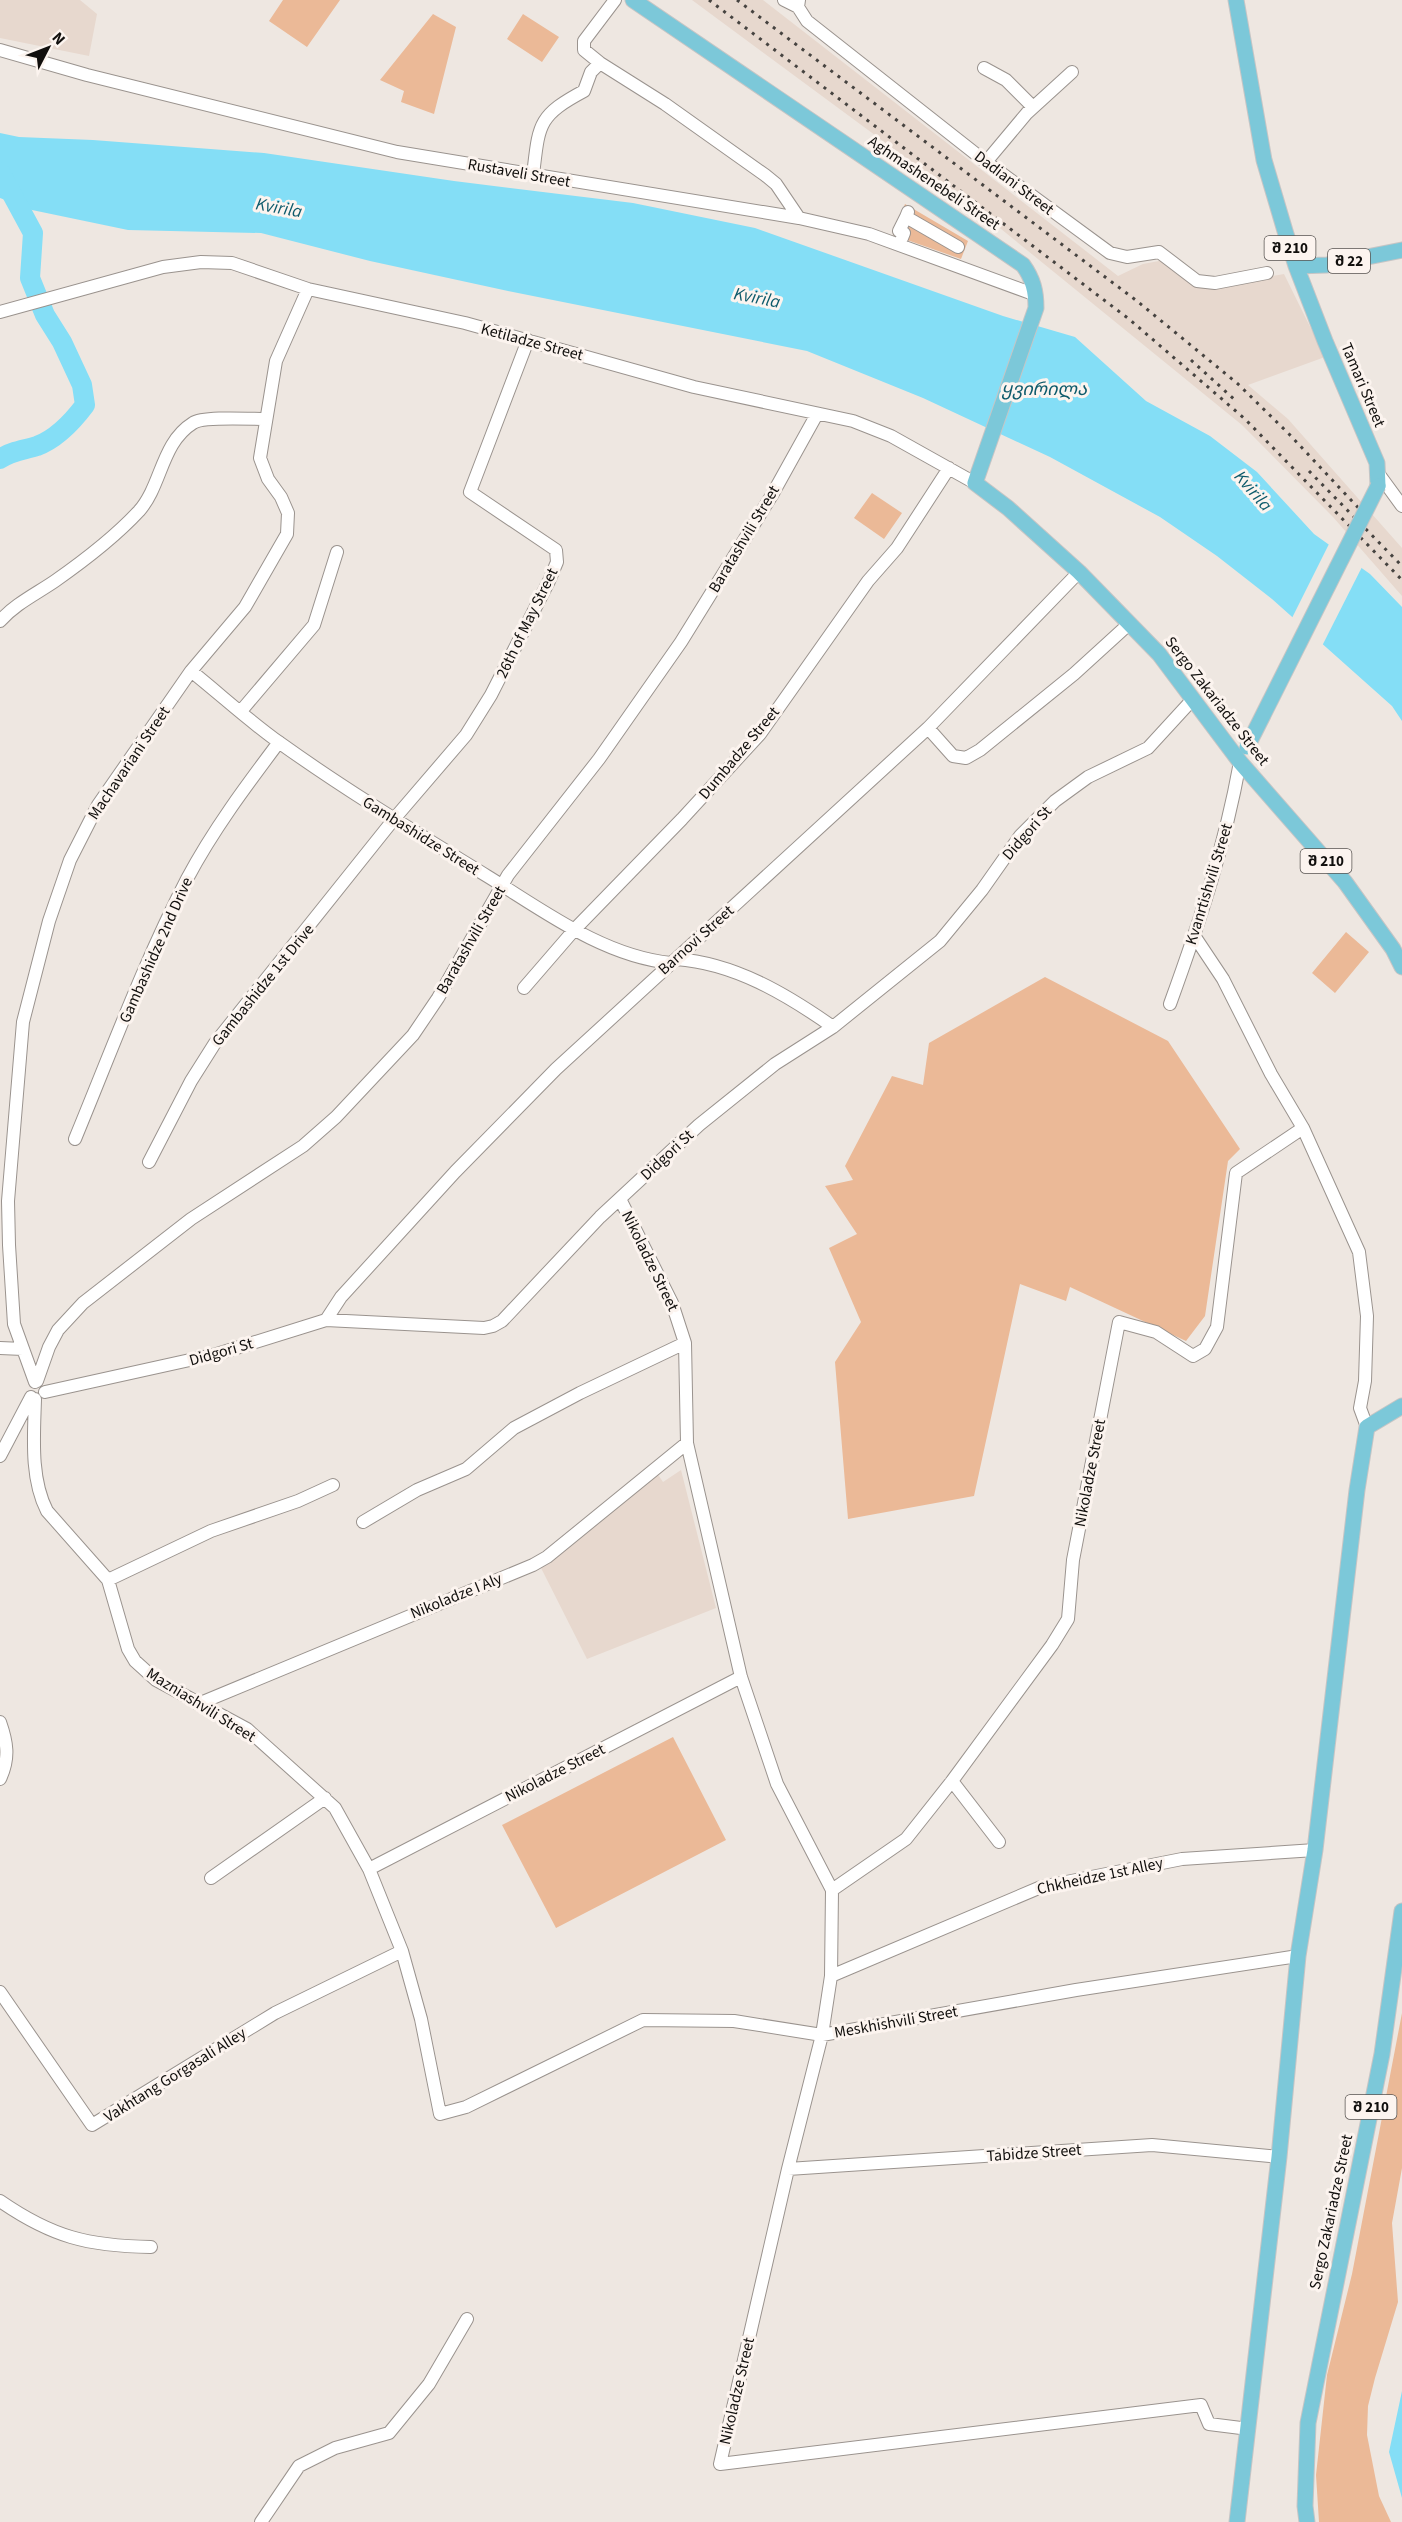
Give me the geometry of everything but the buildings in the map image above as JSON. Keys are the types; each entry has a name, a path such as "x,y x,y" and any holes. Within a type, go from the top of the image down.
{"main road":[{"name":"Aghmashenebeli Street","path":"633,0 1023,265 1031,276 1036,301"},
{"name":"Tamari Street","path":"1236,0 1264,160 1296,266 1377,463 1378,479"},
{"name":"შ 22","path":"1296,266 1327,265 1402,250"},
{"path":"975,483 1036,301"},
{"path":"1240,762 1378,479"},
{"name":"Sergo Zakariadze Street","path":"975,483 1008,508 1078,572 1159,654 1240,762 1345,882 1393,949 1402,967"},
{"path":"1237,2522 1279,2157 1298,1956 1315,1850 1357,1490 1367,1427 1402,1406"},
{"name":"Sergo Zakariadze Street","path":"1307,2522 1305,2506 1308,2423 1382,2054 1402,1911"}],"street":[{"path":"615,0 584,41 584,50 765,175 776,184 799,218"},
{"path":"784,0 798,3"},
{"name":"Dadiani Street","path":"798,3 807,21 986,162 1110,253 1127,257 1159,252 1197,281 1215,283 1267,273"},
{"name":"Rustaveli Street","path":"0,50 87,75 397,152 799,218 897,243 1036,301"},
{"path":"533,175 537,140 545,117 566,101 584,92 591,72 600,63"},
{"path":"984,68 1006,80 1033,107"},
{"path":"986,162 1033,107 1048,96 1072,72"},
{"path":"902,238 904,233 899,231 907,214 958,247"},
{"path":"923,245 931,228"},
{"name":"Ketiladze Street","path":"5,310 163,267 201,262 232,263 308,288 465,323 694,387 853,421 891,436 975,483"},
{"name":"Machavariani Street","path":"36,1381 14,1324 12,1308 8,1201 22,1022 49,921 70,860 98,805 191,671 245,607 287,534 288,513 281,497 268,479 260,458 276,361 308,288"},
{"name":"26th of May Street","path":"394,819 477,719 522,636 557,562 556,550 470,492 528,340"},
{"name":"Baratashvili Street","path":"37,1396 28,1388 36,1381 58,1330 83,1303 191,1219 303,1146 352,1102 418,1027 438,998 501,885 599,759 681,642 772,495 817,414"},
{"path":"0,621 16,606 77,565 128,523 150,495 159,468 171,447 191,424 202,420 266,419"},
{"name":"Dumbadze Street","path":"524,987 575,929 682,819 760,734 868,581 897,548 949,468"},
{"path":"1378,479 1402,506"},
{"path":"241,711 314,625 337,552"},
{"name":"Barnovi Street","path":"326,1320 341,1297 455,1172 555,1069 928,728 1078,572"},
{"path":"928,728 953,756 966,758 980,750 1074,674 1130,623"},
{"name":"Gambashidze Street","path":"191,671 279,742 394,819 575,929 620,951 653,961 690,960 750,977 813,1013 832,1027"},
{"name":"Didgori St","path":"37,1396 217,1354 326,1320 484,1328 494,1326 524,1300 600,1217 699,1125 775,1064 832,1027 940,941 982,890 1020,836 1055,801 1088,777 1148,748 1193,699"},
{"name":"Gambashidze 2nd Drive","path":"75,1139 160,933 188,877 225,816 279,742"},
{"name":"Kvanrtishvili Street","path":"1170,1004 1195,937 1228,824 1240,762"},
{"name":"Gambashidze 1st Drive","path":"149,1162 191,1081 215,1043 394,819"},
{"path":"1195,937 1223,979 1271,1074 1303,1128 1359,1252 1367,1316 1365,1381 1360,1408 1367,1427"},
{"name":"Nikoladze Street","path":"832,1890 906,1839 952,1781 1052,1645 1068,1619 1073,1560 1119,1322 1156,1332 1193,1356 1205,1349 1217,1327 1236,1173 1303,1128"},
{"name":"Nikoladze Street","path":"620,1199 672,1303 685,1343 687,1443 741,1677 777,1784 832,1890 831,1976 822,2036 788,2169 720,2464 1201,2405 1209,2424 1249,2429"},
{"path":"363,1522 417,1490 466,1469 514,1428 580,1393 685,1343"},
{"path":"0,1348 23,1348"},
{"path":"0,1456 37,1396"},
{"name":"Mazniashvili Street","path":"37,1396 34,1448 42,1501 47,1511 108,1580 128,1649 135,1661 156,1680 247,1730 325,1798 343,1820 369,1869 402,1951 421,2019 440,2114"},
{"name":"Nikoladze I Aly","path":"198,1704 547,1557 687,1443"},
{"path":"108,1580 211,1531 298,1501 333,1485"},
{"name":"Nikoladze Street","path":"369,1869 741,1677"},
{"path":"0,1722 7,1753 0,1779"},
{"path":"952,1781 999,1842"},
{"path":"211,1878 325,1798"},
{"name":"Chkheidze 1st Alley","path":"831,1976 1041,1887 1182,1859 1315,1850"},
{"name":"Vakhtang Gorgasali Alley","path":"0,1992 92,2125 275,2013 402,1951"},
{"name":"Meskhishvili Street","path":"440,2114 465,2107 643,2020 734,2021 822,2036 1076,1990 1298,1956"},
{"name":"Tabidze Street","path":"788,2169 1152,2145 1279,2157"},
{"path":"0,2201 35,2223 71,2239 120,2247 151,2247"},
{"path":"261,2522 299,2466 335,2448 389,2433 429,2384 467,2319"}],"shaded area":[{"path":"0,0 80,0 97,14 89,56 0,38"},
{"path":"283,0 340,0 307,47 269,21"},
{"path":"692,0 763,0 1118,276 1143,264 1164,260 1202,288 1284,274 1325,357 1248,385 1288,419 1402,548 1402,596 1333,517 1242,425 990,220"},
{"path":"433,14 456,27 434,114 401,102 404,91 380,80"},
{"path":"523,14 559,37 542,62 507,39"},
{"path":"905,204 968,241 961,259 893,235"},
{"path":"872,493 902,513 884,539 854,518"},
{"path":"1346,932 1369,952 1335,993 1312,973"},
{"path":"1045,977 1168,1041 1240,1149 1228,1161 1205,1316 1186,1341 1070,1287 1066,1301 1020,1284 974,1496 848,1519 835,1362 861,1322 829,1248 857,1234 825,1186 853,1180 845,1166 892,1076 923,1085 929,1043"},
{"path":"653,1467 663,1482 681,1470 716,1608 587,1659 538,1562"},
{"path":"673,1737 726,1840 556,1928 502,1825"},
{"path":"1402,2013 1402,2168 1392,2223 1398,2302 1368,2406 1367,2435 1379,2496 1391,2522 1319,2522 1316,2475 1327,2375 1352,2274"}],"water":[{"name":"ყვირილა","path":"0,133 19,137 93,140 264,153 454,181 633,203 755,228 1003,316 1075,337 1146,401 1210,436 1257,472 1314,534 1370,574 1402,607 1402,721 1392,706 1272,599 1217,556 1160,517 1050,457 923,398 807,351 508,291 370,261 261,233 128,230 32,210 0,198"},
{"path":"1402,2391 1402,2498 1389,2452"}],"pier":[{"path":"1330,542 1363,565 1322,646 1291,620"}],"waterway":[{"path":"0,172 33,233 30,278 45,315 62,342 82,385 85,405 70,423 51,439 0,459"}],"railway":[{"path":"709,0 1129,319 1245,419 1402,580"},
{"path":"737,0 1137,301 1238,384 1289,434 1365,515"},
{"path":"1191,360 1235,400"},
{"path":"1309,471 1402,566"}],"water label":[{"name":"Kvirila","path":"279,208"},
{"name":"Kvirila","path":"757,298"},
{"name":"Kvirila","path":"1253,491"}]}
